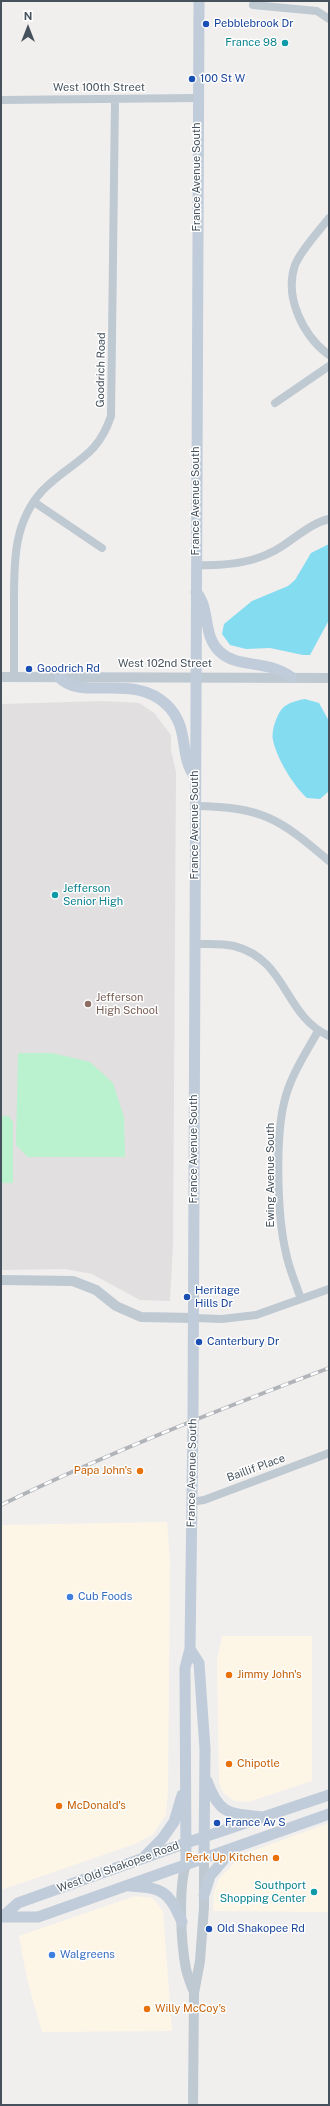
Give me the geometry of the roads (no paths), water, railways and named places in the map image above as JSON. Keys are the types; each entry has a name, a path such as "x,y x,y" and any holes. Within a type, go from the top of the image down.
{"main road":[{"name":"France Avenue South","path":"186,1864 185,1668 190,1649 194,1318 198,1"},
{"path":"196,592 202,601 207,631 212,642 219,651 232,660 270,666 291,677"},
{"path":"59,677 70,686 128,687 152,694 162,700 171,710 182,730 188,768 195,778"},
{"name":"France Avenue South","path":"190,1649 199,1663 205,1749 204,1858"},
{"path":"205,1775 214,1800 229,1813 264,1817"},
{"path":"142,1859 162,1839 174,1822 186,1785"},
{"name":"West Old Shakopee Road","path":"2,1917 18,1903 186,1843 329,1795"},
{"name":"West Old Shakopee Road","path":"2,1917 38,1917 329,1814"},
{"path":"204,1895 210,1876 235,1847"},
{"path":"125,1886 152,1888 166,1894 174,1904 182,1922"}],"street":[{"path":"253,6 317,11 329,19"},
{"name":"West 100th Street","path":"1,100 198,98"},
{"name":"Goodrich Road","path":"14,677 14,563 16,543 22,524 34,502 43,490 92,452 107,429 111,416 115,99"},
{"path":"329,218 296,264 292,287 298,314 306,329 315,342 329,355"},
{"path":"275,403 329,366"},
{"path":"34,502 102,548"},
{"path":"196,565 221,565 251,560 284,546 310,526 329,519"},
{"name":"West 102nd Street","path":"1,677 195,676 329,678"},
{"path":"195,806 238,808 272,819 302,838 329,861"},
{"path":"195,944 233,946 260,958 271,967 280,979 298,1011 307,1023 318,1031 329,1036"},
{"name":"Ewing Avenue South","path":"301,1299 286,1254 281,1227 280,1134 284,1105 291,1082 318,1031"},
{"path":"1,1280 73,1281 96,1290 116,1306 141,1317 222,1319 256,1315 329,1289"},
{"name":"Baillif Place","path":"191,1502 204,1500 329,1453"},
{"name":"France Avenue South","path":"193,2105 194,1993 200,1961 204,1895 204,1858"},
{"name":"France Avenue South","path":"186,1864 182,1875 182,1922 186,1969 194,1993"}],"water":[{"path":"329,544 329,620 310,655 303,655 270,648 246,649 230,645 222,634 224,624 252,601 288,586 295,580 311,553"},
{"path":"305,699 319,703 329,721 329,791 320,799 307,798 296,786 278,755 273,740 275,722 282,709 292,702"}],"railway":[{"path":"1,1505 123,1450 329,1368"}],"place":[{"name":"Pebblebrook Dr","path":"206,24"},
{"name":"France 98","path":"285,43"},
{"name":"100 St W","path":"192,79"},
{"name":"Goodrich Rd","path":"29,669"},
{"name":"Jefferson Senior High","path":"55,895"},
{"name":"Jefferson High School","path":"88,1004"},
{"name":"Heritage Hills Dr","path":"187,1297"},
{"name":"Canterbury Dr","path":"199,1342"},
{"name":"Papa John's","path":"140,1471"},
{"name":"Cub Foods","path":"70,1597"},
{"name":"Jimmy John's","path":"229,1675"},
{"name":"Chipotle","path":"229,1764"},
{"name":"McDonald's","path":"59,1806"},
{"name":"France Av S","path":"217,1823"},
{"name":"Perk Up Kitchen","path":"276,1858"},
{"name":"Southport Shopping Center","path":"314,1892"},
{"name":"Old Shakopee Rd","path":"209,1929"},
{"name":"Walgreens","path":"52,1955"},
{"name":"Willy McCoy's","path":"147,2009"}]}
